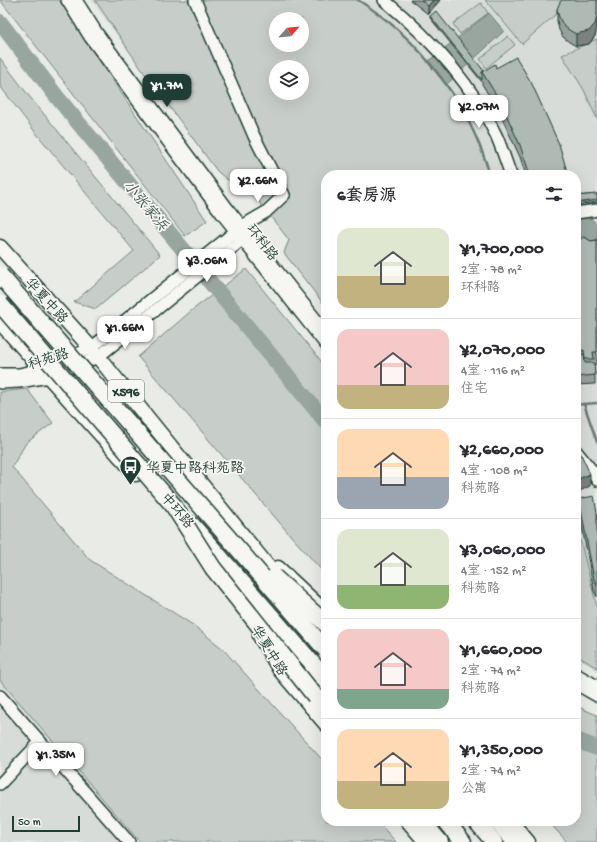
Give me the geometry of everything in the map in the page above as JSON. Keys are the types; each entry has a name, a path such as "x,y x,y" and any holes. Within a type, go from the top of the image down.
{"highway":[{"name":"中环路","path":"0,275 321,644"},
{"name":"中环路","path":"0,304 173,505 321,673"},
{"path":"173,505 213,568 321,703"},
{"path":"218,526 321,619"},
{"path":"426,826 440,842"},
{"path":"450,826 463,842"},
{"path":"480,826 494,842"},
{"path":"501,826 515,842"}],"main road":[{"name":"华夏中路","path":"0,247 95,352 321,632"},
{"name":"华夏中路","path":"0,322 223,569 321,684"},
{"name":"华夏中路","path":"246,539 321,608"},
{"name":"华夏中路","path":"223,569 280,670 321,718"},
{"path":"412,826 426,842"},
{"path":"442,826 456,842"},
{"path":"489,826 503,842"},
{"path":"514,826 528,842"}],"street":[{"name":"环科路","path":"67,0 90,37 242,233 321,326"},
{"name":"环科路","path":"76,0 97,33 321,339"},
{"name":"科苑路","path":"0,383 19,382 95,352 216,255 284,195 254,136 195,0"},
{"path":"384,0 424,35 459,76 496,135 509,170"},
{"path":"581,213 596,212"},
{"name":"科苑路","path":"0,374 45,373"},
{"path":"581,458 595,476"},
{"path":"581,677 597,686"},
{"path":"581,687 597,696"},
{"path":"0,696 129,842"},
{"path":"0,784 40,742"}],"shaded area":[{"path":"0,0 59,0 207,221 185,236"},
{"path":"91,0 597,0 597,671 581,659 581,170 321,170 321,302 285,255 284,248 289,240 244,183 223,179"},
{"path":"95,0 358,0 386,20 415,47 441,76 460,104 469,121 487,170 321,170 321,301 284,253 289,240 244,183 228,180 217,171 140,67"},
{"path":"485,0 572,0 522,44"},
{"path":"481,3 488,13 460,34 453,24"},
{"path":"489,13 504,31 446,85 427,62"},
{"path":"508,36 515,45 486,68 480,59"},
{"path":"597,39 597,119 584,90 562,55"},
{"path":"0,58 29,96 160,255 96,309 74,302 134,251 36,133 0,86"},
{"path":"590,217 597,225 597,245 581,248 581,218"},
{"path":"246,269 321,361 321,569 138,357 191,311"},
{"path":"27,389 53,423 26,443 12,467 90,560 193,625 222,648 321,758 321,826 382,826 396,842 140,842 0,680 0,392"},
{"path":"581,543 597,607 597,668 581,658"},
{"path":"0,680 140,842 0,842"},
{"path":"581,708 597,715 597,842 567,842 553,826 581,826"}],"building":[{"path":"421,0 433,0 428,6"},
{"path":"562,0 597,0 597,16 595,24 589,31 576,34 563,25 557,9"},
{"path":"436,11 484,71 482,72 482,80 430,16"},
{"path":"516,57 532,84 559,144 567,170 528,170 520,145 500,101 482,72 495,64 496,68"},
{"path":"597,194 597,200 581,202 581,196"},
{"path":"584,237 591,241 597,240 597,352 593,352 594,359 585,359 584,350 581,351 581,238"},
{"path":"584,354 585,363 594,363 595,375 581,376 581,355"},
{"path":"581,454 590,474 581,478"},
{"path":"594,496 597,513 597,585 594,579 581,510 581,499"}],"waterway":[{"path":"358,0 381,16 402,34 422,54 440,76 456,99 470,124 488,170"},
{"name":"小张家浜","path":"0,22 57,97 321,416"},
{"path":"584,404 597,403"},
{"path":"581,404 584,404 597,442"},
{"name":"小张家浜","path":"581,742 597,748"}],"place":[{"name":"华夏中路科苑路","path":"131,486"}]}
